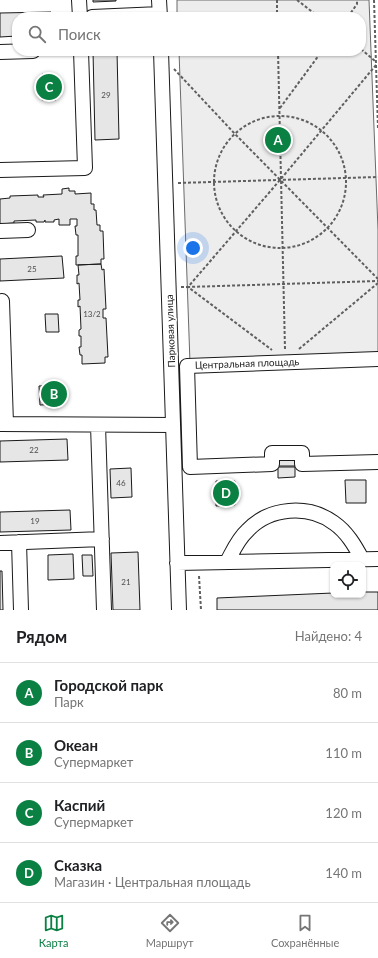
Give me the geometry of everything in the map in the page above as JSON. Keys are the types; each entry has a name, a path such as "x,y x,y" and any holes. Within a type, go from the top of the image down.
{"street":[{"path":"79,0 80,12"},
{"path":"141,12 160,10"},
{"path":"0,52 12,52"},
{"path":"0,170 86,168 81,56"},
{"name":"Парковая улица","path":"161,56 179,610"},
{"path":"0,231 28,230"},
{"path":"2,301 3,424 173,425"},
{"name":"Центральная площадь","path":"378,359 187,366 190,467 272,464 272,453 302,453 302,464 378,462"},
{"path":"98,425 104,610"},
{"path":"227,562 238,542 255,523 276,513 300,510 313,512 335,523 352,542 362,559"},
{"path":"0,543 102,539"},
{"path":"19,542 21,610"},
{"path":"177,563 378,559"}],"path":[{"path":"276,0 277,12"},
{"path":"297,0 313,12"},
{"path":"351,12 357,4 357,0"},
{"path":"374,0 378,129"},
{"path":"366,53 375,61"},
{"path":"278,56 285,352"},
{"path":"279,109 318,56"},
{"path":"188,287 322,131 376,65"},
{"path":"174,69 378,281"},
{"path":"279,116 288,116 306,121 322,131 335,144 343,161 346,178 344,199 337,216 327,228 310,241 292,247 273,247 255,242 237,231 226,219 218,202 214,183 216,165 224,148 235,134 251,122 279,116"},
{"path":"165,184 378,177"},
{"path":"188,287 378,281"},
{"path":"297,350 378,281"},
{"path":"188,287 273,351"}],"shaded area":[{"path":"177,0 369,0 378,230 378,357 190,363 179,56 366,56 366,12 177,12"}],"building":[{"path":"93,0 116,0 116,1 93,2"},
{"path":"0,13 12,13 12,36 0,37"},
{"path":"93,56 117,56 119,139 95,140"},
{"path":"42,74 55,74 56,100 42,100"},
{"path":"69,188 69,191 75,191 75,194 91,193 91,204 94,204 94,210 96,210 97,225 100,225 100,231 103,231 104,259 101,259 101,264 76,265 76,256 78,256 78,235 76,235 75,226 77,226 77,219 70,219 70,225 59,225 59,219 54,220 54,222 45,222 45,220 44,222 36,222 36,220 14,221 14,223 0,224 0,199 10,198 10,196 38,195 38,197 44,197 43,195 62,194 62,189"},
{"path":"62,256 64,278 0,281 0,259"},
{"path":"101,264 102,270 104,269 106,309 103,309 103,318 106,318 108,357 105,357 105,363 82,364 82,355 80,355 79,347 81,347 81,336 79,336 79,330 81,329 80,306 78,307 78,300 80,300 79,283 77,284 77,275 79,275 78,265"},
{"path":"45,314 58,314 59,332 46,332"},
{"path":"62,385 63,404 40,405 39,386"},
{"path":"67,439 68,460 0,462 0,441"},
{"path":"300,454 300,466 274,466 274,455"},
{"path":"278,467 295,467 295,477 278,478"},
{"path":"131,468 132,497 111,498 110,469"},
{"path":"345,480 366,480 366,503 346,503"},
{"path":"216,481 235,481 235,505 216,506"},
{"path":"70,510 71,530 0,532 0,512"},
{"path":"138,552 140,610 113,610 111,553"},
{"path":"73,554 74,579 48,580 48,555"},
{"path":"82,555 92,555 93,576 83,576"},
{"path":"0,571 2,571 3,610 0,610"},
{"path":"366,592 378,592 378,610 217,610 217,598 330,593 330,598 366,598"}],"place":[{"name":"Каспий","path":"49,87"},
{"name":"Городской парк","path":"278,140"},
{"name":"Океан","path":"54,394"},
{"name":"Сказка","path":"226,493"}]}
